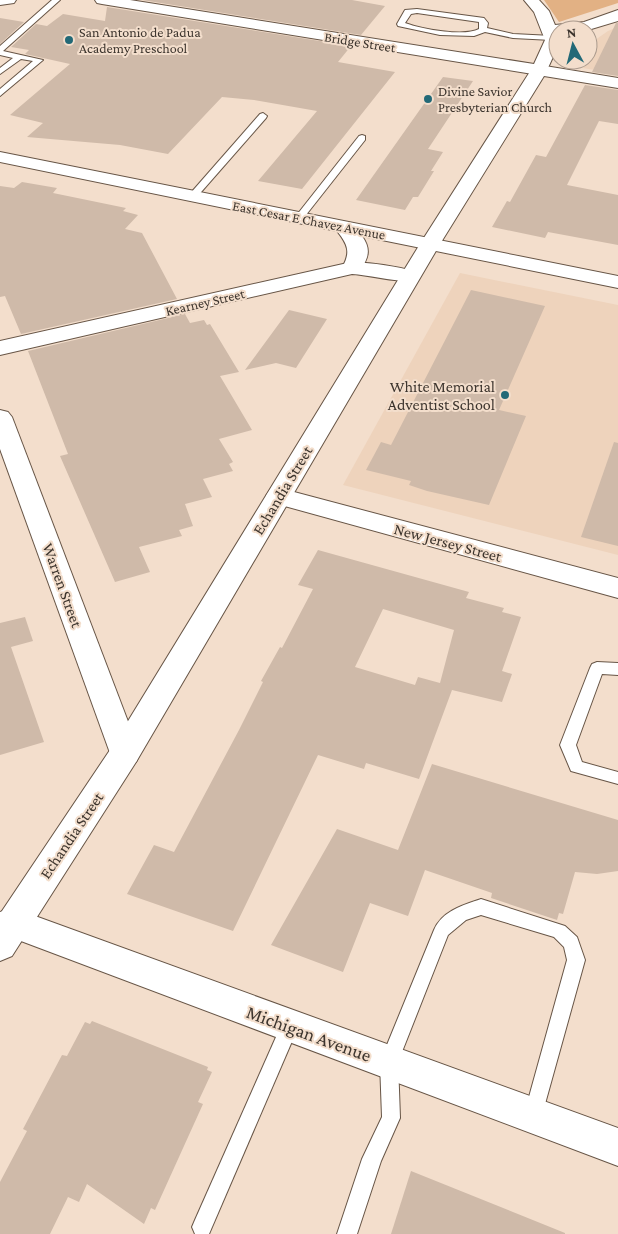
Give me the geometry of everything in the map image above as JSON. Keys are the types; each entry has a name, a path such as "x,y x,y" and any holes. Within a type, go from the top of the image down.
{"street":[{"path":"0,1 8,0"},
{"name":"Bridge Street","path":"102,0 618,83"},
{"path":"531,0 541,12 548,27"},
{"path":"598,24 618,15"},
{"name":"Echandia Street","path":"4,931 125,753 410,276 539,70 548,43"},
{"name":"East Cesar E Chavez Avenue","path":"0,157 618,282"},
{"path":"344,227 358,245 359,256 352,268"},
{"name":"Kearney Street","path":"0,348 352,268 372,269 410,276"},
{"name":"Warren Street","path":"0,417 125,753"},
{"name":"New Jersey Street","path":"279,496 618,588"},
{"name":"Michigan Avenue","path":"4,931 290,1025 618,1147"}],"lane":[{"path":"0,52 56,0"},
{"path":"483,30 484,23 481,20 417,11 408,12 400,24 467,35 483,30 513,36 548,34"},
{"path":"0,52 40,60 0,94"},
{"path":"0,72 19,57"},
{"path":"192,197 263,116"},
{"path":"299,218 362,138"},
{"path":"618,669 597,668 568,745 576,766 618,778"},
{"path":"347,1234 372,1159 391,1118 389,1062 442,930 460,914 481,907 559,931 571,943 576,960 533,1116"},
{"path":"202,1228 290,1025"}],"shaded area":[{"path":"544,0 618,0 618,3 565,20 558,20"},
{"path":"618,27 618,74 594,70 598,70 598,38"},
{"name":"White Memorial Adventist School","path":"460,273 618,305 618,555 343,485"}],"building":[{"path":"142,0 352,0 385,6 361,35"},
{"path":"107,7 351,46 338,62 395,72 302,189 258,181 317,111 254,100 222,97 168,154 120,145 27,137 43,123 10,115 70,64 25,54 29,50 11,47 36,24 47,26 63,14 105,21"},
{"path":"0,18 24,22 0,44"},
{"path":"616,23 618,23 618,76 592,72 593,70 598,70 598,60"},
{"path":"443,77 473,81 428,149 443,152 418,197 413,197 405,210 356,200"},
{"path":"585,85 618,90 618,124 599,121 567,185 618,195 618,245 548,232 545,238 492,227 507,201 510,202 536,155 546,157"},
{"path":"22,182 57,188 53,193 126,208 123,211 138,215 125,229 142,233 177,299 21,334 5,296 0,297 0,186 14,188"},
{"path":"471,290 545,306 499,410 526,416 489,505 427,491 409,485 411,481 366,470 381,442 391,445"},
{"path":"289,310 327,319 296,368 276,363 245,370"},
{"path":"185,314 190,323 204,320 207,325 210,324 239,372 220,376 252,430 219,439 233,462 229,464 233,471 203,479 212,497 185,504 193,526 179,530 182,536 139,547 150,572 115,582 60,456 68,454 28,351"},
{"path":"614,442 618,443 618,546 581,537"},
{"path":"318,550 469,592 466,598 504,608 502,612 521,617 502,671 512,674 502,702 452,690 419,779 366,763 364,769 318,755 233,931 127,894 154,845 174,852 239,730 263,682 261,681 280,647 282,648 313,589 298,585","holes":["383,609 454,630 440,683 418,677 415,685 355,667"]},
{"path":"25,617 33,641 11,647 44,742 0,755 0,623"},
{"path":"432,764 618,820 618,871 597,874 575,872 563,914 559,913 557,920 491,898 492,893 425,870 408,916 370,903 343,972 271,945 337,829 398,850"},
{"path":"92,1021 208,1067 207,1070 212,1072 198,1102 203,1104 155,1210 151,1208 144,1224 87,1184 79,1202 68,1197 50,1234 0,1234 0,1182 27,1131 23,1129 62,1055 67,1056 85,1022 90,1024"},
{"path":"411,1171 565,1233 565,1234 391,1234"}],"place":[{"name":"San Antonio de Padua Academy Preschool","path":"69,40"},
{"name":"Divine Savior Presbyterian Church","path":"428,99"},
{"name":"White Memorial Adventist School","path":"505,395"}]}
